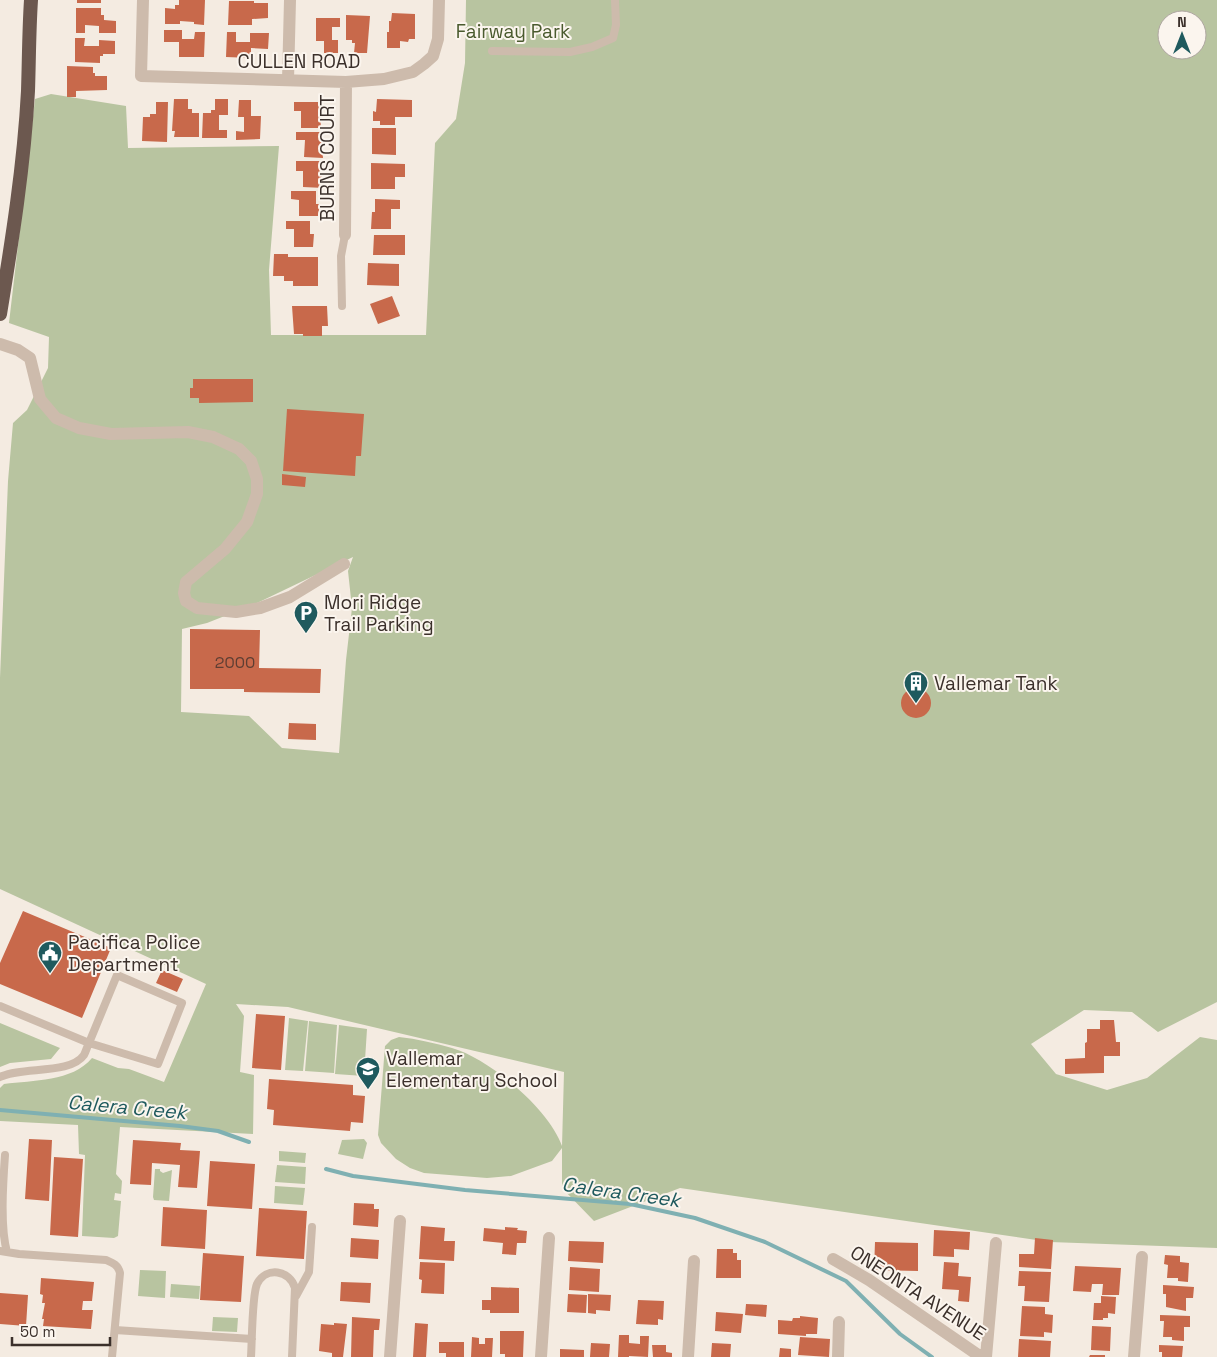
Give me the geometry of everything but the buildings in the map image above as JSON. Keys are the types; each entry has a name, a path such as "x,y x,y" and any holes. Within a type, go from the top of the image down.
{"highway":[{"path":"0,314 25,126 31,0"}],"street":[{"name":"CULLEN ROAD","path":"143,0 141,76 346,82 384,79 413,72 424,64 433,56 438,39 439,0"},
{"path":"288,80 290,0"},
{"name":"BURNS COURT","path":"345,235 346,82"},
{"path":"0,344 18,350 30,358 40,399 56,418 79,428 111,434 188,432 213,437 239,449 251,461 257,479 257,494 247,522 225,548 186,582 184,593 186,601 197,608 236,612 260,608 290,597 344,564"},
{"path":"390,1357 400,1221"},
{"path":"541,1357 548,1238"},
{"path":"986,1357 996,1243"},
{"path":"1134,1357 1142,1258"},
{"name":"ONEONTA AVENUE","path":"833,1259 869,1280 981,1357"},
{"path":"688,1357 694,1261"},
{"path":"838,1357 839,1322"}],"lane":[{"path":"492,51 570,52 614,38 616,24 615,0"},
{"path":"342,306 341,256 345,235"},
{"path":"0,1006 89,1043 158,1064 182,1003 117,975 89,1043 84,1056 70,1065 17,1071 0,1077"},
{"path":"4,1155 3,1251 113,1262 119,1267 112,1357"},
{"path":"296,1296 309,1272 312,1227"},
{"path":"251,1357 255,1291 260,1279 267,1274 278,1272 292,1279 294,1283 296,1296 292,1357"},
{"path":"115,1330 252,1339"}],"green space":[{"name":"Fairway Park","path":"466,0 1217,0 1217,1002 1158,1032 1132,1012 1084,1010 1031,1044 1056,1074 1107,1090 1147,1078 1200,1037 1217,1040 1217,1248 1050,1242 680,1188 594,1221 562,1188 562,1148 552,1161 511,1176 487,1178 424,1173 410,1168 396,1159 381,1143 378,1135 385,1046 391,1040 399,1037 426,1041 452,1048 467,1054 500,1074 532,1102 545,1117 562,1146 564,1072 288,1007 236,1004 244,1016 240,1072 254,1075 253,1134 120,1127 116,1174 122,1181 121,1194 115,1193 114,1200 121,1201 118,1236 114,1238 82,1236 85,1155 79,1154 78,1125 0,1121 0,1088 4,1084 63,1076 84,1066 92,1058 164,1082 206,984 0,889 0,678 8,481 13,423 27,410 48,368 49,337 9,323 35,99 51,94 126,106 128,148 279,146 269,270 271,335 426,335 435,143 456,119 465,63","holes":["353,557 348,571 352,608 339,753 282,748 249,716 181,712 182,629 207,623 255,604"]},
{"path":"289,1018 308,1021 303,1071 285,1070"},
{"path":"309,1021 337,1025 334,1073 305,1071"},
{"path":"0,1023 60,1048 51,1059 10,1063 0,1067"},
{"path":"339,1025 367,1029 364,1076 335,1074"},
{"path":"364,1139 367,1143 363,1159 338,1154 342,1140"},
{"path":"279,1151 306,1153 305,1163 279,1161"},
{"path":"277,1165 306,1167 305,1184 275,1182"},
{"path":"155,1169 160,1169 163,1173 172,1170 169,1201 154,1200"},
{"path":"275,1186 305,1188 303,1205 274,1203"},
{"path":"140,1270 166,1271 165,1298 138,1296"},
{"path":"171,1284 200,1286 199,1299 170,1297"},
{"path":"213,1317 238,1318 237,1332 212,1331"}],"waterway":[{"name":"Calera Creek","path":"0,1110 180,1126 218,1131 249,1142"},
{"name":"Calera Creek","path":"326,1169 353,1176 465,1190 630,1204 695,1218 765,1242 846,1281 900,1334 932,1357"}],"place":[{"name":"Mori Ridge Trail Parking","path":"306,634"},
{"name":"Vallemar Tank","path":"916,704"},
{"name":"Pacifica Police Department","path":"50,974"},
{"name":"Vallemar Elementary School","path":"368,1090"}]}
